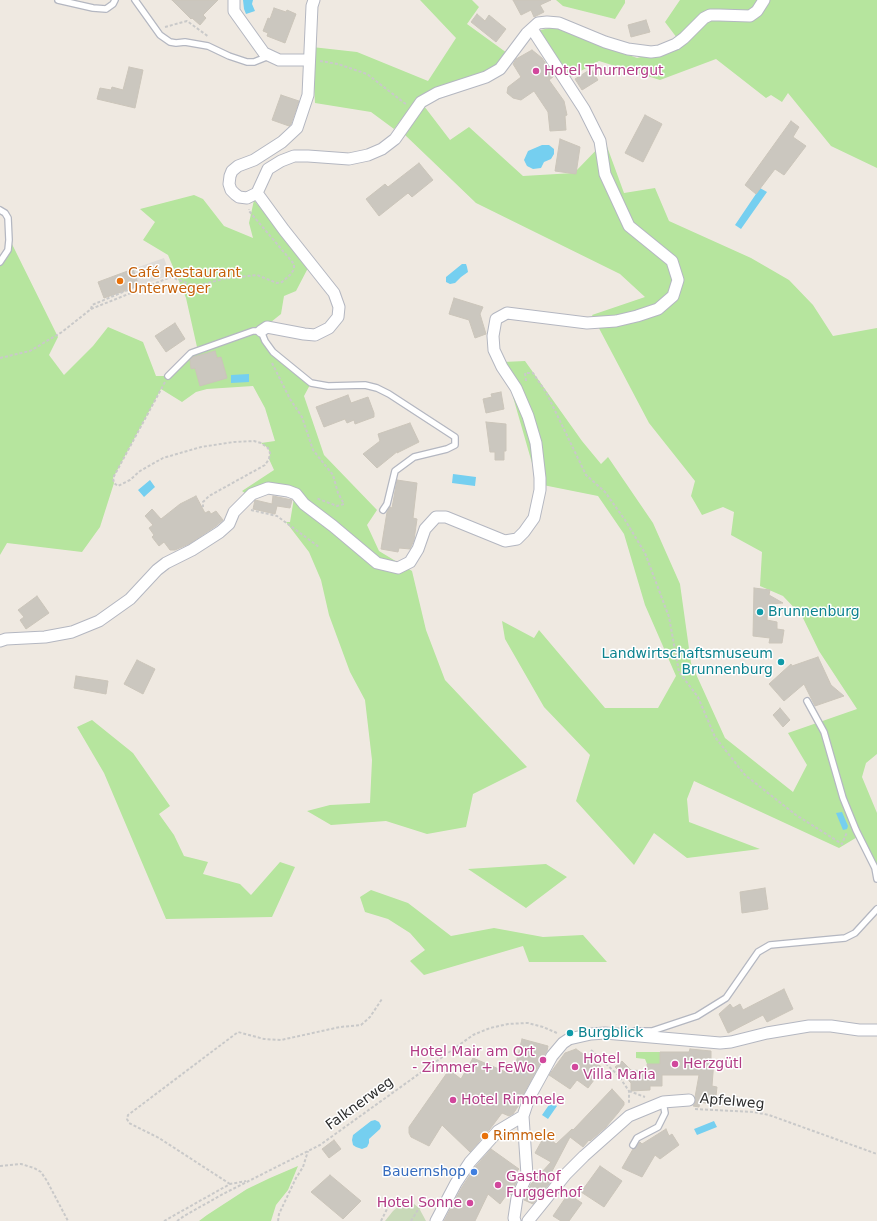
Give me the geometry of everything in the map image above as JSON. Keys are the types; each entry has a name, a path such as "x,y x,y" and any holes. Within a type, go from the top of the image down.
{"street":[{"path":"234,0 234,11 264,53 279,60 309,60"},
{"path":"252,196 239,198 231,190 229,184 232,171 238,166 254,160 282,142 297,128 308,95 312,6 314,0"},
{"path":"252,196 268,169 281,161 294,156 349,159 359,158 382,149 395,139 421,102 437,93 486,77 500,69 527,33 538,23 559,23 605,42 628,49 643,52 659,51 676,44 704,18 710,15 750,16 757,11 764,0"},
{"path":"0,640 72,632 99,621 130,599 157,570 166,563 192,550 220,532 229,524 234,512 252,494 268,488 288,491 296,494 304,504 377,563 398,568 410,562 418,549 424,529 436,517 446,517 505,541 517,539 524,532 534,518 540,490 536,442 528,416 516,388 502,367 494,350 493,336 496,319 508,313 587,323 616,321 658,309 673,296 678,280 672,261 629,226 605,174 600,141 584,109 532,29"},
{"path":"252,196 284,230 334,292 339,307 338,317 329,328 315,335 267,327 257,331"},
{"path":"515,1221 514,1218 517,1198 527,1175 523,1116 528,1098 552,1056 563,1043 569,1039 591,1034 610,1033 720,1043 809,1026 831,1026 859,1030 877,1030"},
{"path":"528,1221 566,1174 629,1116 663,1102 690,1104"},
{"path":"436,1221 456,1183 470,1162 498,1131 523,1116"}],"lane":[{"path":"58,0 93,8 106,9 113,4 115,0"},
{"path":"135,0 160,35 170,42 185,42 208,46 229,56 247,62 254,62 269,56"},
{"path":"0,210 5,212 8,218 9,240 8,250 0,262"},
{"path":"168,376 191,353 257,331 273,352 310,383 328,386 364,385 377,388 389,394 455,437 455,445 447,449 414,457 395,471 387,504 382,510"},
{"path":"807,701 824,732 843,798 856,830 875,868 877,879"},
{"path":"610,1033 618,1031 652,1031 697,1016 726,998 758,952 770,945 845,938 855,932 877,909"},
{"path":"633,1145 637,1138 658,1127 665,1114 663,1102"}],"path":[{"path":"162,22 166,27 187,21 212,39"},
{"path":"309,60 338,64 367,74 412,113"},
{"path":"0,358 30,351 62,332 92,310 171,277 189,284 200,285 223,279 257,275 277,283 282,282 288,278 294,269 294,264 249,211 252,196"},
{"path":"92,310 92,305 140,286"},
{"path":"269,357 290,399 302,416 313,450 333,475 338,493 344,504 337,506 304,494 296,494"},
{"path":"528,387 524,373 533,373 547,394 586,475 605,492 626,520 645,553 668,617 680,672 698,697 715,737 745,775 796,815 842,844 847,831"},
{"path":"168,376 113,478 114,483 118,486 130,480 140,471 163,458 201,447 234,442 254,441 265,445 268,448 270,454 265,465 209,496 203,502 203,507"},
{"path":"234,512 248,509 277,516 319,547"},
{"path":"230,1184 159,1138 129,1123 127,1119 128,1115 238,1032 264,1039 281,1040 340,1027 361,1026 370,1017 382,999"},
{"name":"Falknerweg","path":"177,1221 249,1181 320,1145 472,1035 490,1028 508,1024 528,1023 543,1027 569,1039"},
{"path":"591,1050 611,1067 629,1091 642,1097 657,1099 663,1102"},
{"path":"507,1066 513,1071 538,1080"},
{"path":"629,1091 629,1116"},
{"name":"Apfelweg","path":"690,1104 720,1111 754,1112 770,1115 877,1154"},
{"path":"278,1221 279,1214 296,1178 303,1167 308,1151"},
{"path":"0,1166 21,1164 34,1168 40,1172 68,1221"},
{"path":"164,1221 230,1184 249,1181"},
{"path":"381,1221 389,1205"},
{"path":"411,1221 419,1208 424,1205"}],"green space":[{"path":"420,0 472,0 479,7 467,24 507,53 493,70 417,99 394,129 371,112 315,103 312,47 357,52 428,81 456,38"},
{"path":"556,0 625,0 625,3 615,19 563,6"},
{"path":"680,0 877,0 877,168 831,146 788,93 782,102 771,95 766,98 716,59 660,80 599,61 568,78 537,31 553,27 637,58 683,46 665,22"},
{"path":"424,106 450,140 469,127 523,176 574,173 605,141 624,193 655,188 669,221 751,258 789,280 813,305 833,336 877,328 877,754 866,763 862,777 877,813 877,878 859,836 839,848 694,781 687,799 689,822 760,849 687,858 654,833 634,865 576,801 590,755 544,707 505,639 502,621 534,638 539,630 605,708 658,708 676,676 645,605 624,534 598,496 538,484 503,362 525,361 582,441 601,464 608,457 653,523 680,584 691,663 725,738 793,792 807,765 788,733 857,709 819,651 802,616 783,596 760,586 762,552 731,535 734,512 723,507 702,515 691,496 695,481 649,423 592,315 645,297 620,274 476,203 405,135"},
{"path":"194,195 203,199 224,226 253,238 249,223 254,200 308,268 296,291 284,296 281,314 261,330 253,330 197,347 186,298 168,255 143,240 155,222 140,209"},
{"path":"10,240 58,337 49,355 64,375 93,346 108,327 143,342 156,376 168,376 191,353 261,331 265,341 311,383 304,396 324,455 377,510 367,525 379,551 412,571 426,630 445,680 527,767 473,794 466,827 427,834 386,821 331,825 307,811 330,805 370,803 372,760 365,700 350,672 329,615 321,580 309,552 286,522 290,522 294,498 288,491 249,496 242,491 274,470 269,459 270,453 268,448 261,443 275,441 265,408 253,386 207,389 196,392 182,402 161,389 113,478 114,483 100,527 82,552 7,543 0,555 0,263"},
{"path":"92,720 133,753 170,806 159,814 174,835 184,856 208,862 203,874 240,884 251,895 280,862 295,867 272,917 166,919 104,773 77,727"},
{"path":"546,864 567,877 526,908 468,869"},
{"path":"371,890 408,903 451,936 494,928 543,937 583,935 607,962 529,962 523,946 424,975 410,961 425,950 410,933 388,919 365,912 360,897"},
{"path":"636,1052 660,1052 660,1064 647,1064 645,1059 636,1058"},
{"path":"298,1166 288,1190 276,1205 271,1221 199,1221 247,1189"},
{"path":"401,1204 414,1204 419,1208 426,1221 385,1221"}],"shaded area":[{"path":"164,258 170,275 139,286 133,269"}],"water":[{"path":"243,0 253,0 252,4 255,11 246,14"},
{"path":"542,145 549,145 554,149 554,154 551,159 544,162 541,168 533,169 527,166 524,160 528,151"},
{"path":"760,188 767,192 741,229 735,225"},
{"path":"462,264 466,264 468,272 455,283 450,284 446,282 446,277"},
{"path":"249,374 249,382 231,383 231,375"},
{"path":"453,474 476,477 475,486 452,483"},
{"path":"150,480 155,487 144,497 138,490"},
{"path":"842,812 848,826 847,829 843,830 836,813"},
{"path":"551,1102 557,1106 548,1119 542,1115"},
{"path":"375,1120 379,1122 381,1126 380,1129 369,1139 367,1147 362,1149 353,1145 353,1135 371,1121"},
{"path":"714,1121 717,1127 697,1135 694,1129"}],"building":[{"path":"172,0 218,0 203,15 206,18 200,25 192,18 191,19"},
{"path":"513,0 551,0 540,5 544,12 534,17 531,10 521,15"},
{"path":"274,8 286,12 287,10 296,14 285,43 267,36 268,33 263,31"},
{"path":"477,14 485,21 489,15 506,29 496,42 471,22"},
{"path":"646,20 650,32 631,37 628,25"},
{"path":"532,50 542,58 554,76 549,80 564,101 567,115 565,116 566,130 550,131 548,112 534,91 521,100 513,98 507,93 508,87 521,77 513,64 516,59"},
{"path":"129,67 143,70 135,108 97,99 100,88 111,90 112,87 123,90"},
{"path":"591,69 598,80 582,90 575,79"},
{"path":"281,95 299,101 289,126 272,120"},
{"path":"645,115 662,124 643,162 625,153"},
{"path":"791,121 799,127 793,137 806,146 784,175 775,169 756,194 745,185"},
{"path":"560,139 580,147 576,174 555,171"},
{"path":"419,163 433,180 412,197 408,193 379,216 366,199 385,184 388,187"},
{"path":"133,269 139,286 104,298 98,282"},
{"path":"454,298 483,307 480,314 486,334 475,338 469,320 449,314"},
{"path":"175,323 185,339 166,352 155,336"},
{"path":"215,351 217,358 221,357 227,378 200,386 195,368 191,369 190,360 193,357"},
{"path":"501,392 504,409 486,413 483,399 492,397 491,394"},
{"path":"348,395 351,403 368,397 374,417 355,424 354,420 347,423 345,419 324,427 316,407"},
{"path":"486,422 506,424 506,451 504,451 504,460 495,460 495,452 490,452"},
{"path":"410,423 419,442 397,453 398,451 377,468 363,454 380,441 378,434"},
{"path":"397,480 417,483 413,518 417,519 414,540 410,549 399,548 398,552 381,549 387,512 390,507 392,508"},
{"path":"196,496 205,513 209,511 211,514 216,511 223,520 189,544 175,550 170,550 164,542 159,546 152,537 154,535 149,528 153,525 145,516 152,509 161,519 180,504"},
{"path":"273,496 292,500 290,508 277,506 275,514 253,509 255,500 272,504"},
{"name":"Brunnenburg","path":"754,588 770,590 769,595 783,603 768,604 767,620 777,622 777,629 784,630 782,643 769,643 770,638 753,636"},
{"path":"37,596 49,613 26,629 20,620 24,617 18,610"},
{"path":"818,657 831,685 844,696 815,706 804,684 784,701 769,684 791,664 792,666"},
{"path":"137,660 155,669 143,694 124,684"},
{"path":"76,676 108,681 106,694 74,688"},
{"path":"780,708 790,720 783,727 773,715"},
{"path":"765,888 768,909 742,913 740,892"},
{"path":"784,989 793,1009 767,1022 763,1015 728,1033 719,1014 730,1004 733,1008 740,1004 743,1010"},
{"path":"522,1039 548,1046 547,1051 513,1114 509,1116 502,1113 470,1152 442,1125 429,1146 411,1137 409,1127 449,1070 461,1079 473,1058 513,1075"},
{"path":"576,1049 603,1068 588,1088 577,1080 570,1089 549,1075 565,1053"},
{"path":"690,1049 711,1051 711,1059 714,1060 712,1086 717,1087 715,1105 700,1102 699,1107 693,1106 695,1103 699,1075 662,1075 662,1086 650,1086 650,1090 631,1091 631,1083 615,1067 622,1061 631,1070 648,1071 647,1064 660,1064 660,1052 689,1052"},
{"path":"612,1089 624,1102 624,1105 618,1113 606,1127 590,1141 589,1140 583,1147 570,1137 549,1177 552,1180 533,1204 524,1200 531,1184 551,1162 535,1153 545,1135 556,1144 572,1129 573,1130"},
{"path":"666,1129 669,1136 672,1134 679,1145 660,1159 655,1155 642,1177 622,1168 633,1149 640,1142 642,1144"},
{"path":"334,1140 341,1149 329,1158 322,1149"},
{"path":"491,1149 519,1169 512,1177 517,1180 511,1195 508,1193 500,1204 488,1194 475,1221 444,1221 462,1187 476,1166"},
{"path":"600,1166 622,1181 604,1207 581,1192"},
{"path":"330,1175 361,1201 343,1219 311,1192"},
{"path":"568,1194 582,1203 569,1221 561,1221 553,1216"}],"place":[{"name":"Hotel Thurnergut","path":"536,71"},
{"name":"Café Restaurant Unterweger","path":"120,281"},
{"name":"Brunnenburg","path":"760,612"},
{"name":"Landwirtschaftsmuseum Brunnenburg","path":"781,662"},
{"name":"Burgblick","path":"570,1033"},
{"name":"Hotel Mair am Ort - Zimmer + FeWo","path":"543,1060"},
{"name":"Herzgütl","path":"675,1064"},
{"name":"Hotel Villa Maria","path":"575,1067"},
{"name":"Hotel Rimmele","path":"453,1100"},
{"name":"Rimmele","path":"485,1136"},
{"name":"Bauernshop","path":"474,1172"},
{"name":"Gasthof Furggerhof","path":"498,1185"},
{"name":"Hotel Sonne","path":"470,1203"}]}
